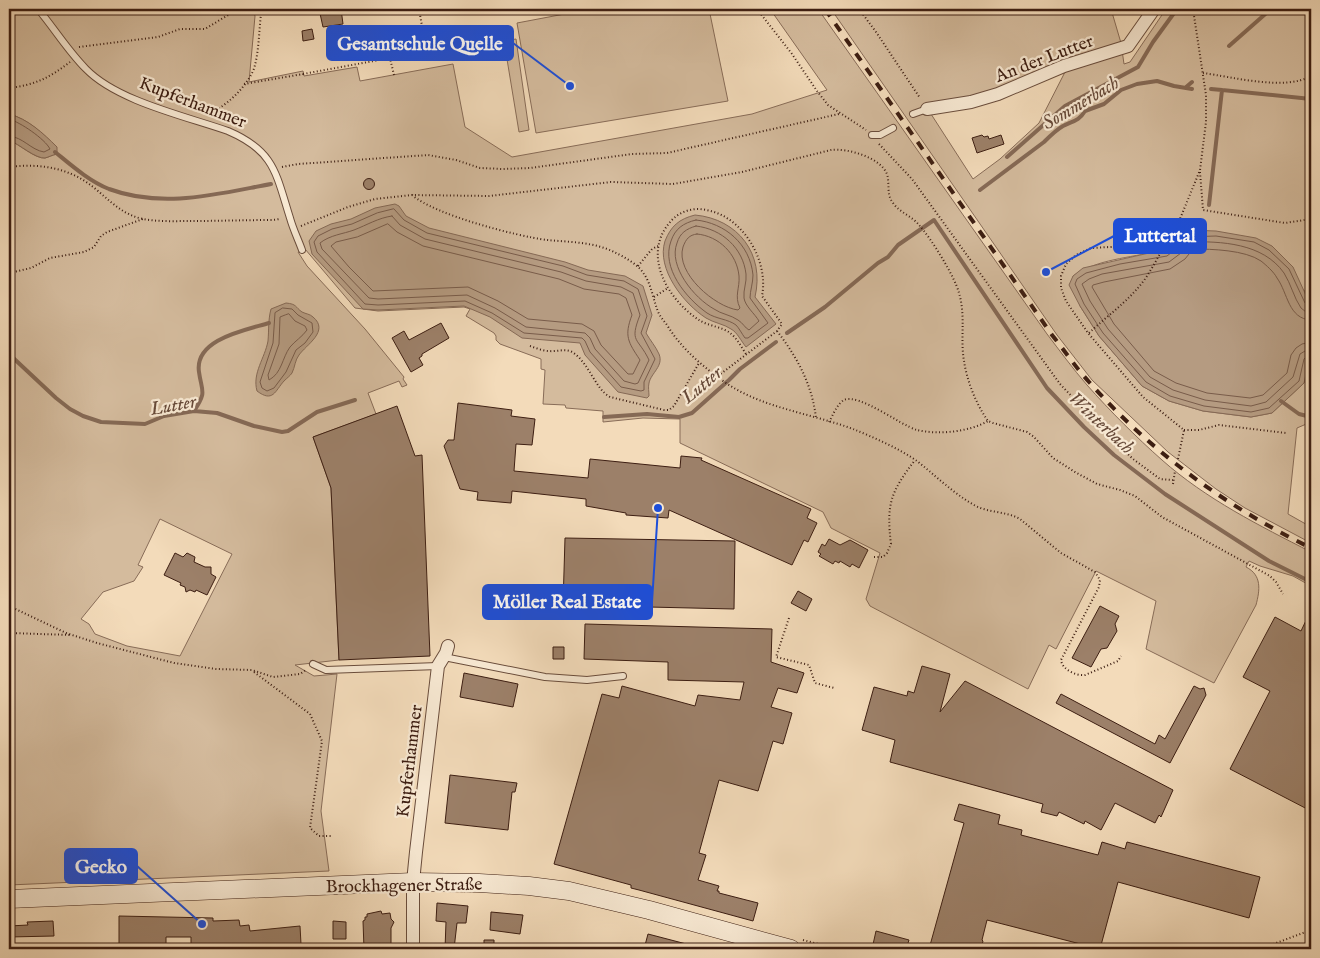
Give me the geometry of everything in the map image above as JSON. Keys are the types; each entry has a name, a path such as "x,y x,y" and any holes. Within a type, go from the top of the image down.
{"main road":[{"name":"Brockhagener Straße","path":"9,899 413,882 529,886 569,891 649,910 791,949"}],"street":[{"name":"An der Lutter","path":"927,109 971,102 998,94 1064,66 1128,46 1154,9"},
{"name":"Kupferhammer","path":"413,949 413,882 443,656"}],"lane":[{"name":"Kupferhammer","path":"38,9 86,69 97,78 119,92 142,102 228,131 242,138 262,154 274,169 284,193 290,217 302,250"},
{"path":"913,114 927,109"},
{"path":"874,136 893,128"},
{"path":"313,664 322,669 330,670 443,656 545,677 587,680 623,676"}],"path":[{"path":"70,48 158,37 180,29 205,29 238,9"},
{"path":"419,9 426,44"},
{"path":"757,9 828,105 874,136 912,179 1060,384 1114,441 1144,468 1160,479 1173,482 1175,471"},
{"path":"859,9 927,109"},
{"path":"1194,9 1206,95 1206,122 1200,170 1203,210 1285,223 1311,219"},
{"path":"196,120 201,115 212,113 229,102 255,68 260,14"},
{"path":"244,84 418,53 426,44 450,40"},
{"path":"9,88 30,85 45,79 76,57"},
{"path":"390,58 394,75"},
{"path":"1203,73 1280,83 1295,83 1311,76"},
{"path":"274,169 298,164 428,154 480,168 530,168 632,154 673,152 839,114"},
{"path":"294,228 364,201 412,195 489,196 611,182 673,184 742,172 830,150 840,149 855,152 881,166 887,174 889,196 893,204 920,226 952,276 959,292 964,320 964,361 974,393 988,421 992,424 1027,432 1060,463 1097,484 1135,496 1162,517 1270,576 1283,594"},
{"path":"9,167 32,166 70,172 96,189 117,208 127,214 143,219 172,221 273,220 290,217"},
{"path":"1088,333 1124,304 1145,279 1180,219 1200,170"},
{"path":"412,195 434,208 491,227 525,236 585,244 612,250 638,266 644,273 657,310 676,340 699,363 724,382 757,400 854,429 915,460 963,499 981,509 1020,519 1061,553 1098,575 1100,580 1099,587 1061,660 1064,668 1080,676 1118,661 1121,656"},
{"path":"717,376 777,331 782,324 762,296 764,272 757,253 744,234 724,216 708,210 692,209 682,213 669,224 658,246 657,262 668,288 686,310 699,320 730,332 746,354"},
{"path":"9,273 31,268 50,258 84,252 94,247 101,236 107,232 143,219"},
{"path":"1202,221 1180,219 1130,246 1091,248 1076,255 1066,264 1061,276 1060,288 1088,333 1143,397 1184,430 1199,430 1219,425 1286,433"},
{"path":"638,266 652,248 658,246"},
{"path":"654,297 668,288"},
{"path":"777,331 796,358 808,381 816,418"},
{"path":"530,346 548,351 565,350 572,352 592,373 610,398 664,410 669,410 674,406 699,363"},
{"path":"829,422 839,404 845,399 865,403 918,430 944,432 976,426 988,421"},
{"path":"1178,459 1184,430"},
{"path":"874,557 883,557 889,550 891,544 889,506 899,481 915,460"},
{"path":"9,606 75,636 174,663 216,669 252,670 273,677 300,674 313,664"},
{"path":"789,618 776,657 809,665 815,683 834,688"},
{"path":"9,632 75,636"},
{"path":"252,670 310,714 322,741 310,828 319,836 333,836"},
{"path":"1260,949 1311,930"}],"shaded area":[{"path":"9,9 253,9 255,16 249,82 303,71 304,76 357,67 360,81 453,64 465,127 512,157 752,114 827,90 770,9 818,9 1047,334 1082,379 1133,433 1179,474 1234,511 1311,552 1311,586 1293,576 1249,561 1246,567 1255,574 1258,583 1256,605 1214,683 1146,649 1156,601 1096,571 1056,649 1049,645 1028,689 870,606 866,599 880,553 831,528 823,512 680,443 680,419 643,418 603,422 603,411 566,408 565,405 543,404 545,370 541,369 541,359 500,344 496,340 494,333 466,316 470,309 464,307 378,311 355,308 305,249 298,252 307,266 365,329 404,377 403,379 407,385 402,387 399,381 368,393 376,414 313,437 331,488 339,660 295,665 314,676 337,674 321,811 329,871 9,885 9,140 41,158 57,154 56,147 40,132 29,123 9,114","holes":["160,519 232,554 180,656 127,646 95,634 89,624 81,619 103,592 134,581 143,567 138,565"]},
{"path":"591,9 709,9 728,101 536,133 517,23"},
{"path":"831,9 1111,9 1121,43 1124,64 1130,62 1166,9 1311,9 1311,307 1304,290 1179,233 1173,245 1165,251 1103,262 1082,270 1073,276 1080,306 1099,336 1142,386 1169,401 1203,411 1251,417 1272,413 1304,383 1311,352 1311,422 1297,428 1288,514 1311,527 1311,543 1245,508 1216,489 1168,452 1092,380 1057,335","holes":["1065,72 1039,123 1000,159 973,179 931,114"]},
{"path":"516,39 529,130 519,132 504,41"}],"water":[{"path":"9,114 23,119 41,132 57,147 57,154 41,158 9,140"},
{"path":"395,204 399,206 406,216 429,228 565,262 588,270 625,276 643,286 652,315 646,333 658,351 660,358 659,366 649,383 649,396 647,398 618,392 585,355 580,343 522,338 490,317 464,306 363,309 312,254 309,241 316,231 331,224 351,219 375,208"},
{"path":"695,215 724,223 736,231 752,253 757,281 755,297 776,324 746,347 733,330 706,318 689,304 668,274 663,252 667,236 676,224"},
{"path":"1187,230 1216,231 1256,238 1272,246 1293,267 1310,304 1311,352 1304,383 1272,413 1251,417 1203,411 1169,401 1142,386 1099,336 1069,285 1073,276 1083,268 1165,251 1173,245 1179,233"},
{"path":"286,303 294,305 302,312 312,316 318,322 318,333 298,357 291,374 276,392 267,396 257,391 257,372 268,341 271,309"}],"building":[{"path":"319,9 341,9 343,24 323,27"},
{"path":"312,29 314,39 303,41 302,31"},
{"path":"982,135 984,137 988,136 989,139 1001,135 1004,144 977,153 972,138"},
{"path":"369,178 375,184 369,190 363,184"},
{"path":"441,323 449,338 422,354 419,358 423,365 411,372 392,338 404,331 409,340"},
{"path":"458,403 512,410 511,416 535,419 532,445 516,444 514,471 588,478 590,459 680,468 681,456 702,458 701,460 811,509 807,518 817,523 808,542 804,540 792,565 669,510 668,518 626,515 626,513 586,506 586,499 512,491 511,503 477,500 478,492 460,489 444,446 448,440 454,440"},
{"path":"397,406 415,456 422,455 430,656 339,660 331,488 313,437"},
{"path":"565,538 735,541 734,609 563,605"},
{"path":"829,539 840,545 850,540 868,550 859,568 852,564 850,567 840,561 839,563 835,561 833,564 819,556 821,554 818,552 822,544 825,546"},
{"path":"175,553 183,557 187,553 195,557 194,562 205,567 211,567 211,574 216,577 207,595 196,590 195,592 190,590 186,592 185,587 180,585 181,583 164,575"},
{"path":"798,591 812,599 806,611 791,603"},
{"path":"1100,606 1119,616 1115,624 1117,631 1107,648 1101,649 1091,667 1072,658"},
{"path":"1311,610 1311,811 1230,769 1270,691 1243,677 1275,617 1301,631"},
{"path":"585,624 772,629 771,662 804,673 797,693 778,688 771,707 792,713 783,744 773,741 758,791 719,780 699,853 706,855 698,880 719,886 717,891 719,893 758,903 753,921 631,888 631,885 554,864 602,694 619,698 622,686 695,706 698,695 740,700 744,682 668,680 668,662 584,659"},
{"path":"553,647 564,647 564,659 553,659"},
{"path":"922,666 950,674 940,712 965,681 1173,790 1161,817 1159,815 1155,823 1115,803 1101,830 1085,821 1084,824 1059,812 1057,816 1041,812 1043,804 890,762 895,740 862,730 874,687 907,696 908,691 914,693"},
{"path":"464,673 518,684 513,707 460,697"},
{"path":"1194,686 1200,689 1204,688 1206,695 1170,763 1056,703 1061,694 1155,744 1159,735 1165,739"},
{"path":"450,775 517,783 515,792 512,792 508,830 445,823"},
{"path":"959,804 1000,815 998,824 1022,830 1021,835 1098,855 1102,842 1125,849 1127,842 1260,877 1249,918 1118,882 1100,949 987,920 981,949 929,949 964,823 954,820"},
{"path":"437,903 468,906 466,923 457,923 454,949 445,949 446,922 436,921"},
{"path":"381,911 382,914 390,913 391,919 394,922 391,928 391,949 364,949 363,921 367,914"},
{"path":"491,912 523,915 520,934 490,930"},
{"path":"119,916 213,918 213,921 239,920 240,926 249,925 250,931 300,926 301,944 298,944 298,949 241,949 240,945 204,946 204,949 191,949 191,937 166,937 166,949 119,949"},
{"path":"53,921 54,936 9,937 9,926 28,925 27,922"},
{"path":"333,921 346,922 346,939 333,939"},
{"path":"876,931 909,940 906,949 872,949"},
{"path":"648,934 694,946 693,949 644,949"},
{"path":"484,940 494,940 494,949 484,949"}],"waterway":[{"name":"Lutter","path":"1007,157 1065,106 1138,67 1153,42 1177,9"},
{"name":"Lutter","path":"1229,46 1271,9"},
{"name":"Sommerbach","path":"980,190 1044,142 1058,129 1078,119 1085,111 1104,104 1121,90 1137,84 1157,81 1192,89"},
{"name":"Sommerbach","path":"1185,88 1192,82"},
{"name":"Sommerbach","path":"1209,205 1222,90 1211,89"},
{"path":"1222,90 1311,99"},
{"path":"55,152 94,182 129,195 170,199 190,198 271,184"},
{"name":"Winterbach","path":"787,333 825,307 878,263 888,257 898,245 934,220 1047,388 1084,427 1114,455 1165,494 1269,561 1311,582"},
{"path":"194,411 202,395 199,372 200,361 205,351 213,344 235,333 269,323"},
{"name":"Lutter","path":"604,417 647,414 679,417 692,413 740,369 776,342"},
{"name":"Lutter","path":"9,354 70,409 101,422 145,424 164,416 194,411 217,413 254,426 282,432 288,431 317,412 355,400"},
{"name":"Sommerbach","path":"1281,401 1299,414 1311,417"}],"railway":[{"path":"825,9 1052,335 1090,383 1139,433 1192,476 1250,515 1311,548"}],"place":[{"name":"Gesamtschule Quelle","path":"570,86"},
{"name":"Luttertal","path":"1046,272"},
{"name":"Möller Real Estate","path":"658,508"},
{"name":"Gecko","path":"202,924"}]}
